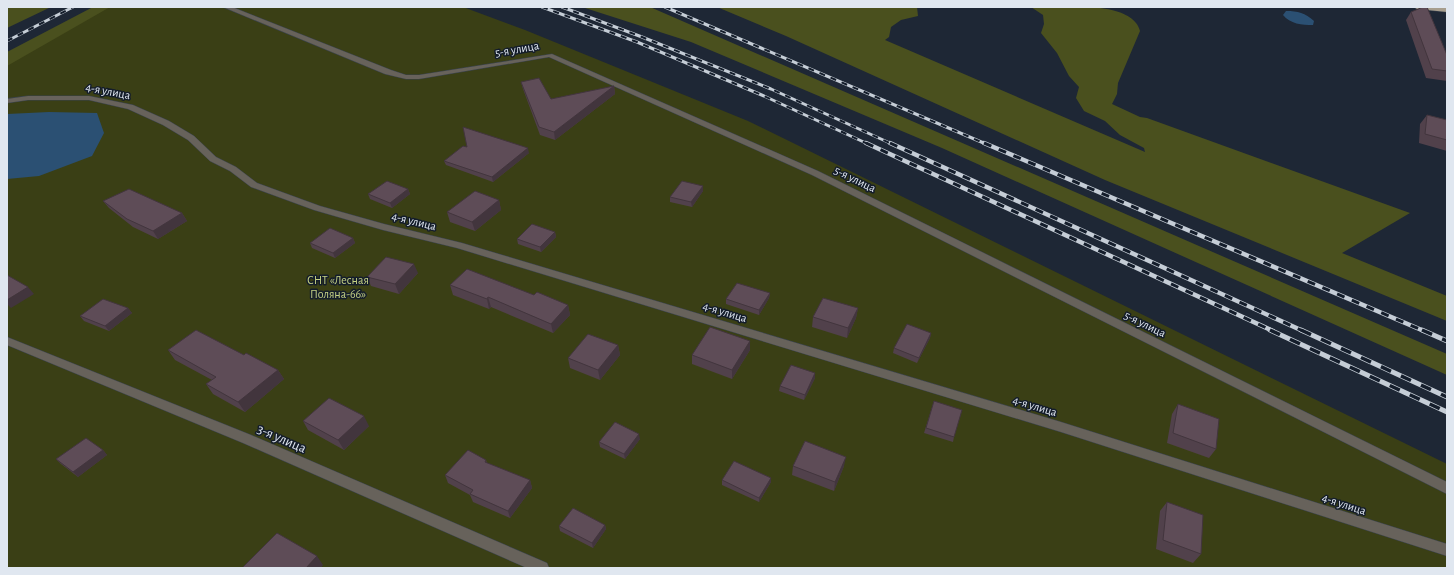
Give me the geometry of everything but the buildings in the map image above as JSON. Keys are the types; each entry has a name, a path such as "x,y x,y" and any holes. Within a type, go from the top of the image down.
{"main road":[{"path":"1417,7 1447,10"}],"street":[{"name":"5-я улица","path":"226,7 388,72 406,77 419,77 550,55 815,173 1447,488"},
{"name":"4-я улица","path":"7,102 28,98 89,98 130,107 166,123 191,138 213,159 233,169 254,185 318,208 459,245 1039,420 1447,550"},
{"name":"3-я улица","path":"7,341 247,439 542,568"}],"green space":[{"path":"1071,6 1102,8 1116,11 1128,16 1137,24 1140,31 1118,83 1117,94 1112,104 1140,117 1147,118 1410,213 1342,253 1447,296 1447,321 1105,180 786,36 717,7 917,7 918,16 901,20 891,27 889,37 885,40 1145,152 1144,148 1120,135 1105,121 1084,111 1076,98 1079,87 1069,76 1057,53 1041,33 1044,24 1043,15 1031,7"},
{"path":"7,7 51,7 7,28"},
{"path":"93,7 110,7 7,66 7,52"},
{"name":"СНТ «Лесная Поляна-66»","path":"107,7 463,7 525,30 748,121 1447,464 1447,568 7,568 7,61"},
{"path":"582,7 650,7 1447,354 1447,375 942,148 691,42"}],"water":[{"path":"1286,11 1298,12 1308,16 1314,21 1313,25 1301,24 1289,20 1283,15"},
{"path":"49,112 97,113 104,133 92,156 39,176 7,179 7,114"}],"railway":[{"path":"7,41 73,7"},
{"path":"542,7 637,42 764,96 868,144"},
{"path":"562,7 642,37 771,89 892,144"},
{"path":"665,7 986,144"},
{"path":"866,143 1273,331"},
{"path":"890,143 1303,331"},
{"path":"984,143 1424,331"},
{"path":"1270,330 1447,412"},
{"path":"1301,330 1447,397"},
{"path":"1422,330 1447,341"}]}
